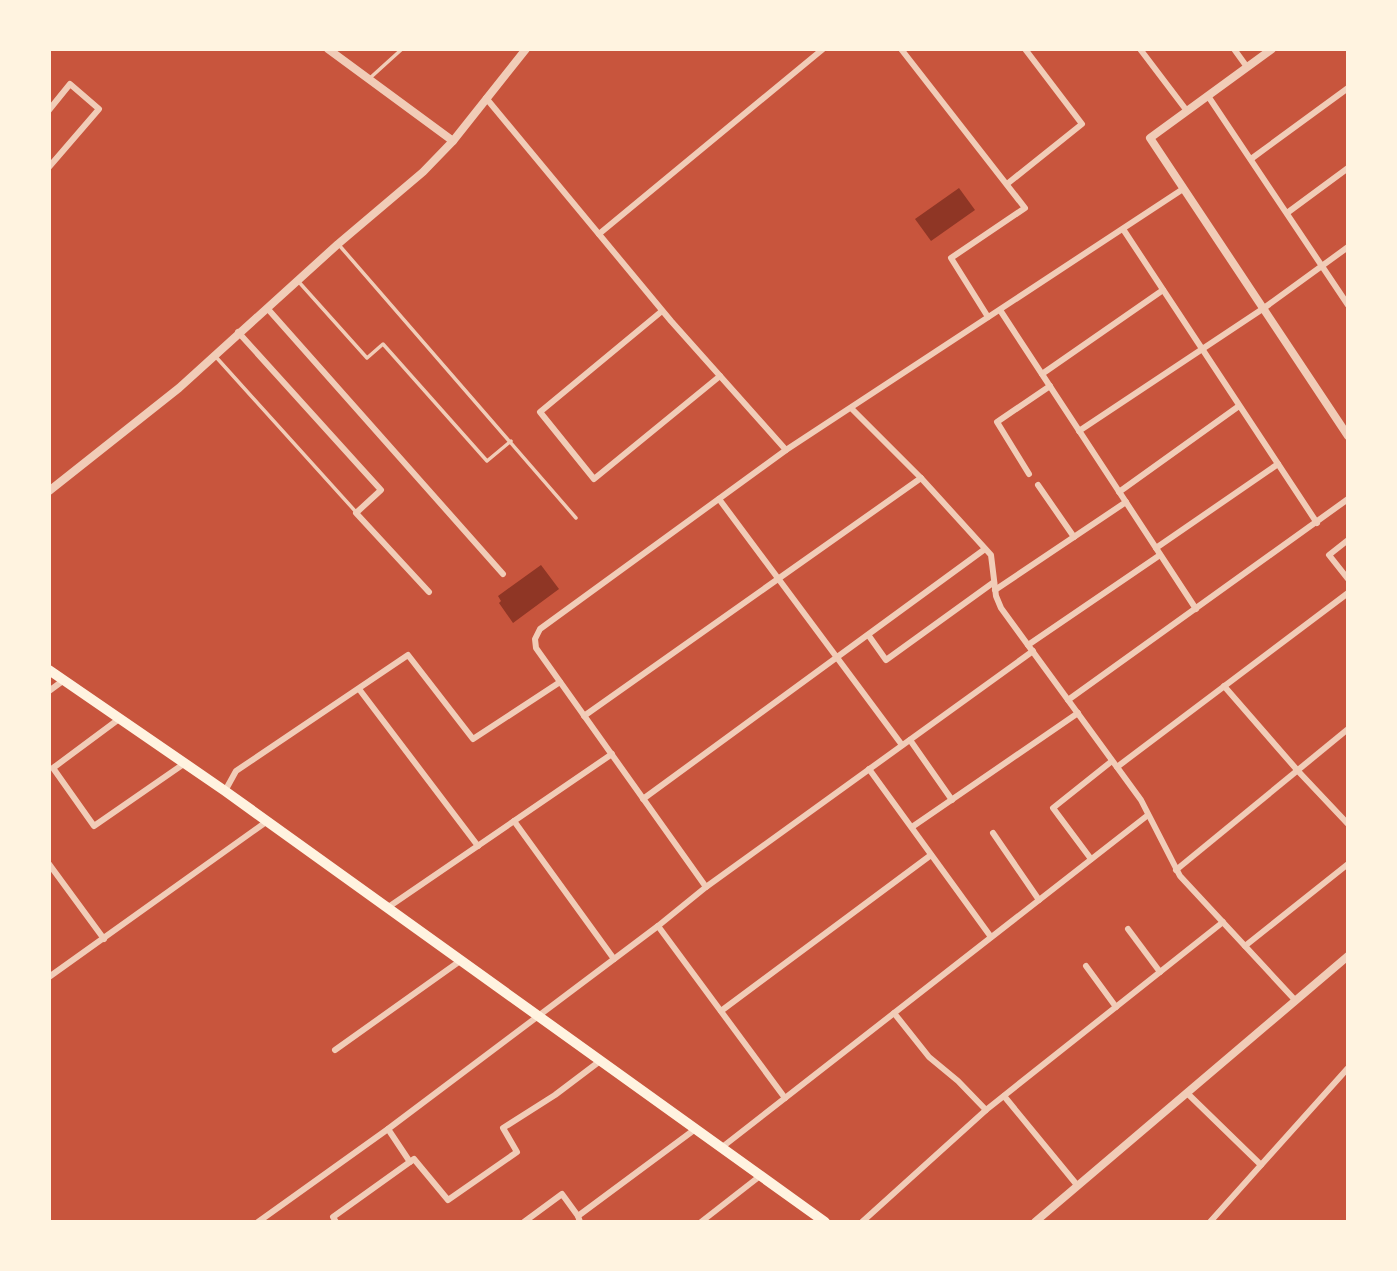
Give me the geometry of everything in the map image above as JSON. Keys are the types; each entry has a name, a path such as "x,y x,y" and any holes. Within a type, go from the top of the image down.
{"highway":[{"path":"49,670 225,791 825,1222"}],"street":[{"path":"328,49 453,141"},
{"path":"49,491 116,439 215,355 338,244 405,189 453,141 526,49"},
{"path":"599,234 824,49"},
{"path":"901,49 1025,208 951,258 988,317"},
{"path":"1007,184 1082,124 1025,49"},
{"path":"1140,49 1187,111"},
{"path":"1234,49 1247,68"},
{"path":"1272,49 1150,138 1348,436"},
{"path":"49,110 70,84 99,109 49,167"},
{"path":"1251,159 1348,88"},
{"path":"1208,96 1348,305"},
{"path":"486,98 662,310 786,450"},
{"path":"1287,213 1348,168"},
{"path":"706,887 536,648 535,639 540,629 786,450 1183,189"},
{"path":"1123,229 1317,523"},
{"path":"1079,431 1264,308 1348,247"},
{"path":"1042,374 1163,290"},
{"path":"267,308 503,574"},
{"path":"662,310 540,412 594,479 720,376"},
{"path":"1000,310 1196,609"},
{"path":"238,332 380,491 356,513 429,592"},
{"path":"1029,474 997,422 1050,386"},
{"path":"1119,492 1239,406"},
{"path":"850,408 921,478 991,555 1001,608 1141,800 1176,870 1295,1000"},
{"path":"1340,424 1348,417"},
{"path":"258,1222 388,1129 706,887 910,740 1158,551 1278,464"},
{"path":"584,716 921,478"},
{"path":"1038,485 1074,537"},
{"path":"719,499 902,745"},
{"path":"1068,700 1348,499"},
{"path":"869,636 886,660 1126,502"},
{"path":"1348,540 1329,555 1348,579"},
{"path":"643,799 985,550"},
{"path":"1091,859 1053,808 1224,686 1348,593"},
{"path":"225,791 236,771 408,655 472,739 560,682"},
{"path":"49,691 64,680"},
{"path":"1224,686 1348,824"},
{"path":"359,689 478,846"},
{"path":"912,827 1078,713"},
{"path":"120,719 53,768 94,826 185,763"},
{"path":"1176,870 1348,729"},
{"path":"910,740 952,800"},
{"path":"387,908 612,754"},
{"path":"869,769 991,937"},
{"path":"721,1148 1148,815"},
{"path":"514,821 614,959"},
{"path":"49,977 266,822"},
{"path":"993,833 1039,900"},
{"path":"721,1011 931,855"},
{"path":"49,864 104,939"},
{"path":"1245,946 1348,864"},
{"path":"862,1222 1004,1096 1223,922"},
{"path":"658,926 785,1098"},
{"path":"1128,929 1160,972"},
{"path":"1035,1222 1348,956"},
{"path":"335,1050 460,961"},
{"path":"1086,966 1116,1007"},
{"path":"894,1013 929,1057 958,1081 986,1111"},
{"path":"337,1222 333,1217 414,1159 448,1200 517,1152 503,1128 555,1095 600,1061"},
{"path":"1210,1222 1348,1068"},
{"path":"1187,1093 1261,1166"},
{"path":"1004,1096 1077,1185"},
{"path":"388,1129 410,1162"},
{"path":"524,1222 562,1194 579,1219 694,1130"},
{"path":"701,1222 760,1176"}],"lane":[{"path":"370,78 401,49"},
{"path":"338,244 576,518"},
{"path":"298,281 367,358 383,344 487,461 511,441"},
{"path":"215,355 356,513"}],"shaded area":[{"path":"959,188 975,210 931,241 915,219"},
{"path":"541,565 559,589 513,623 499,603 501,601 498,596"}]}
